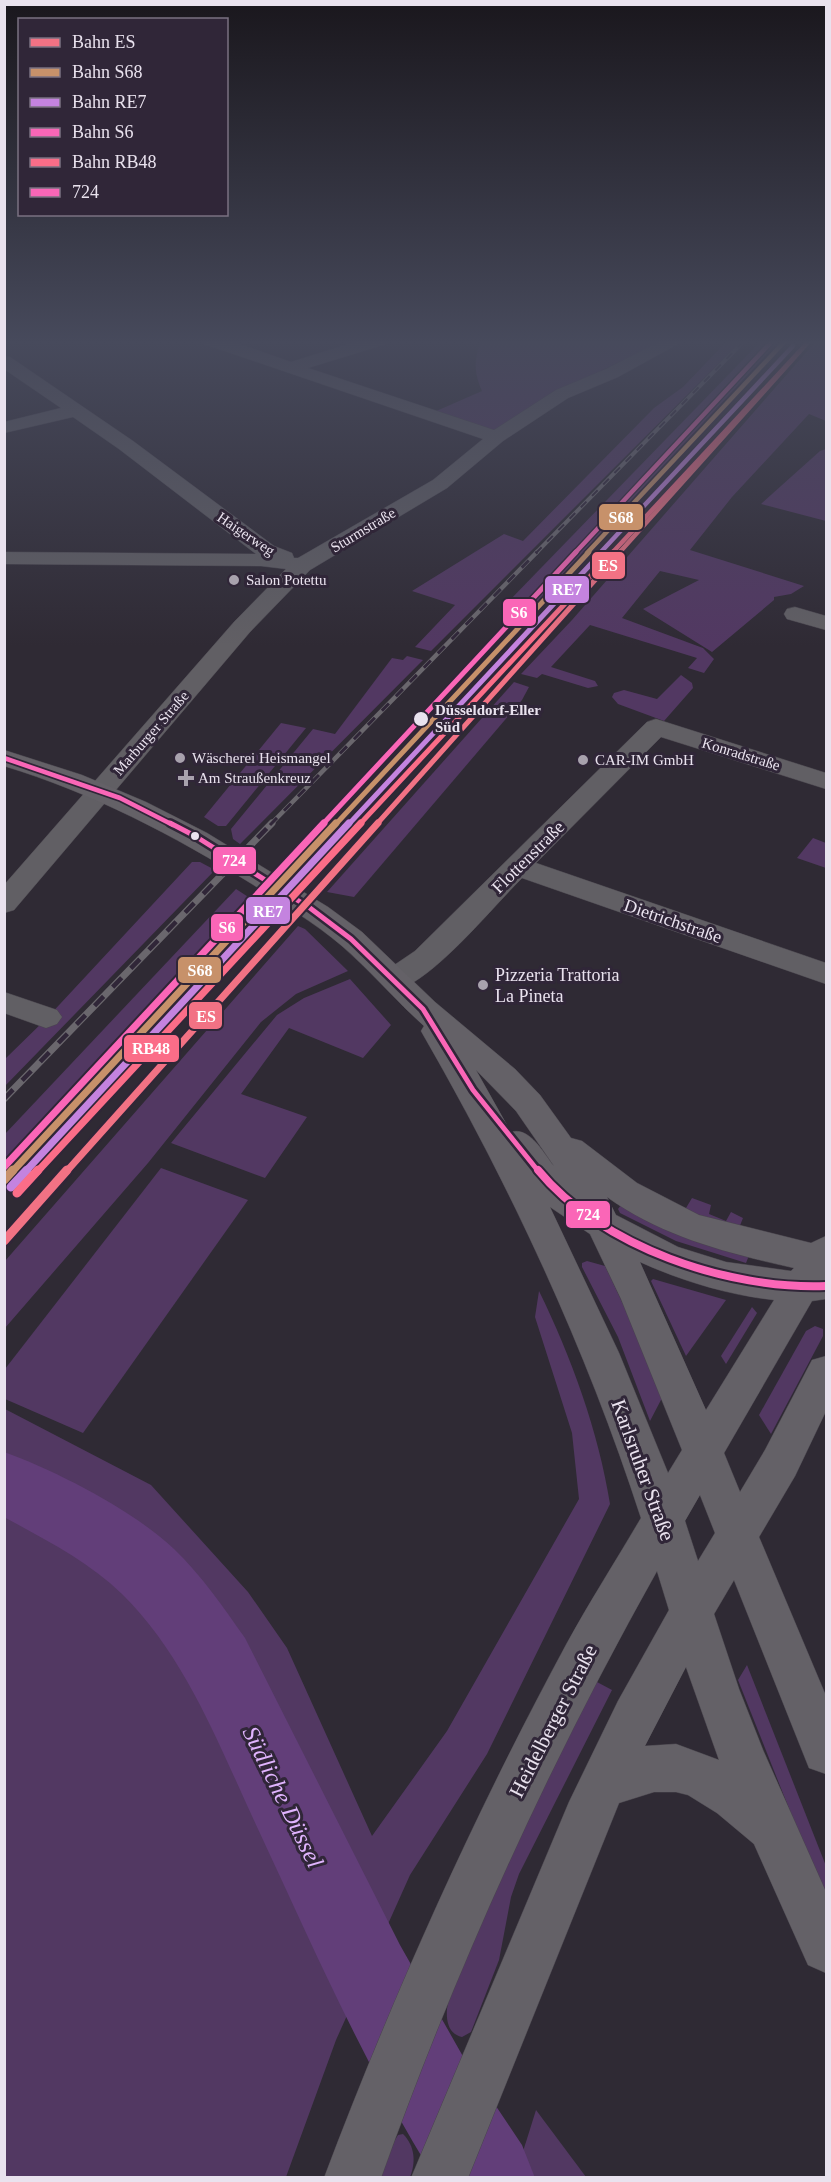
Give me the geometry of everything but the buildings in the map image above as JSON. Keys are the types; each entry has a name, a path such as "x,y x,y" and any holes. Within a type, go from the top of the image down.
{"main road":[{"name":"Karlsruher Straße","path":"4,758 102,790 195,836 310,908 351,939 423,1009 507,1078 552,1135 605,1227 640,1299 826,1751"},
{"name":"Karlsruher Straße","path":"423,1009 473,1090 540,1221 588,1326 663,1519 716,1688 788,1867 826,1947"},
{"path":"473,1090 555,1191 605,1227 653,1251 701,1271 745,1281 820,1269"},
{"path":"552,1135 602,1176 652,1208 685,1225 820,1269"},
{"name":"Heidelberger Straße","path":"352,2178 379,2105 437,1967 521,1781 584,1657 704,1451 820,1269"},
{"path":"439,2178 586,1819 634,1717 692,1611 738,1537 780,1462 826,1372"},
{"path":"601,1786 645,1769 675,1767 725,1789 773,1830"}],"street":[{"name":"Haigerweg","path":"120,442 266,551 302,565"},
{"name":"Sturmstraße","path":"302,565 440,484 490,442"},
{"path":"4,558 261,560 302,565"},
{"name":"Marburger Straße","path":"4,904 242,627 302,565"},
{"path":"795,614 826,623"},
{"name":"Konradstraße","path":"656,727 826,781"},
{"name":"Flottenstraße","path":"394,979 419,965 656,727"},
{"name":"Dietrichstraße","path":"519,867 826,974"},
{"path":"4,1002 46,1017"}],"shaded area":[{"path":"621,442 640,442 431,651 415,647 455,605 412,591 504,534 523,541"},
{"path":"663,442 685,442 531,608 508,602"},
{"path":"728,442 783,442 732,497 690,550 804,586 791,594 774,597 774,600 712,652 643,609 699,580 660,571 622,618 703,648 714,659 704,673 688,668 697,658 590,625 551,667 595,681 598,686 588,688 542,674 537,678 521,674 572,620"},
{"path":"826,449 826,521 761,504 820,451"},
{"path":"407,656 423,660 240,844 233,839 231,829 313,729 335,734 392,658 403,660"},
{"path":"681,675 692,683 693,688 664,721 618,704 612,697 614,693 624,690 657,699"},
{"path":"514,682 529,687 522,700 354,897 327,892"},
{"path":"281,723 306,728 226,826 218,826 204,817"},
{"path":"813,838 826,843 826,868 797,858"},
{"path":"192,862 200,862 215,870 5,1086 5,1059 47,1018"},
{"path":"236,889 256,902 5,1166 5,1134"},
{"path":"298,926 305,929 348,971 296,994 261,1022 148,1163 5,1328 5,1261"},
{"path":"350,979 391,1025 363,1058 289,1028 241,1094 307,1117 265,1178 171,1143 277,1015 304,998"},
{"path":"161,1168 248,1200 83,1433 5,1399 5,1369"},
{"path":"692,1198 711,1205 709,1214 726,1221 731,1212 743,1218 739,1228 687,1211 686,1208"},
{"path":"621,1205 750,1253 746,1263 676,1241 620,1213 618,1209"},
{"path":"587,1261 605,1266 636,1332 662,1398 650,1421 618,1337 582,1267 582,1263"},
{"path":"653,1279 726,1300 686,1356 651,1281"},
{"path":"539,1291 573,1368 582,1395 599,1450 610,1504 487,1754 410,1875 336,2040 286,2177 5,2177 5,1409 151,1485 248,1592 287,1648 372,1836 447,1731 579,1499 572,1433 535,1317"},
{"path":"752,1307 757,1313 726,1364 721,1356"},
{"path":"815,1326 823,1329 823,1336 771,1434 759,1415 806,1331"},
{"path":"747,1665 826,1866 826,1894 809,1859 738,1680"},
{"path":"597,1682 612,1690 519,1874 511,1897 499,1960 471,2032 462,2037 451,2030 448,2023 447,2009 455,1984 516,1842"},
{"path":"536,2110 586,2177 515,2177"},
{"path":"403,2134 413,2154 410,2177 380,2178 395,2140 398,2135"}],"waterway":[{"name":"Südliche Düssel","path":"4,1482 120,1548 159,1583 200,1636 219,1664 370,1975 433,2092 489,2178"}],"railway":[{"path":"536,553 645,442"},
{"path":"270,825 537,552"},
{"path":"4,1099 272,823"}],"rail line":[{"name":"S6","path":"4,1167 678,442"},
{"name":"S68","path":"4,1180 691,442"},
{"name":"RE7","path":"11,1187 704,442"},
{"name":"RB48","path":"17,1193 715,442"},
{"name":"ES","path":"4,1241 719,442"}],"transit line":[{"name":"724","path":"4,758 120,798 195,836 310,908 351,939 423,1009 473,1090 555,1191 605,1227 653,1251 701,1271 767,1284 801,1287 826,1286"}],"place":[{"name":"Salon Potettu","path":"234,580"},
{"name":"Düsseldorf-Eller Süd","path":"421,719"},
{"name":"Wäscherei Heismangel","path":"180,758"},
{"name":"CAR-IM GmbH","path":"583,760"},
{"name":"Am Straußenkreuz","path":"186,778"},
{"name":"Pizzeria Trattoria La Pineta","path":"483,985"}]}
